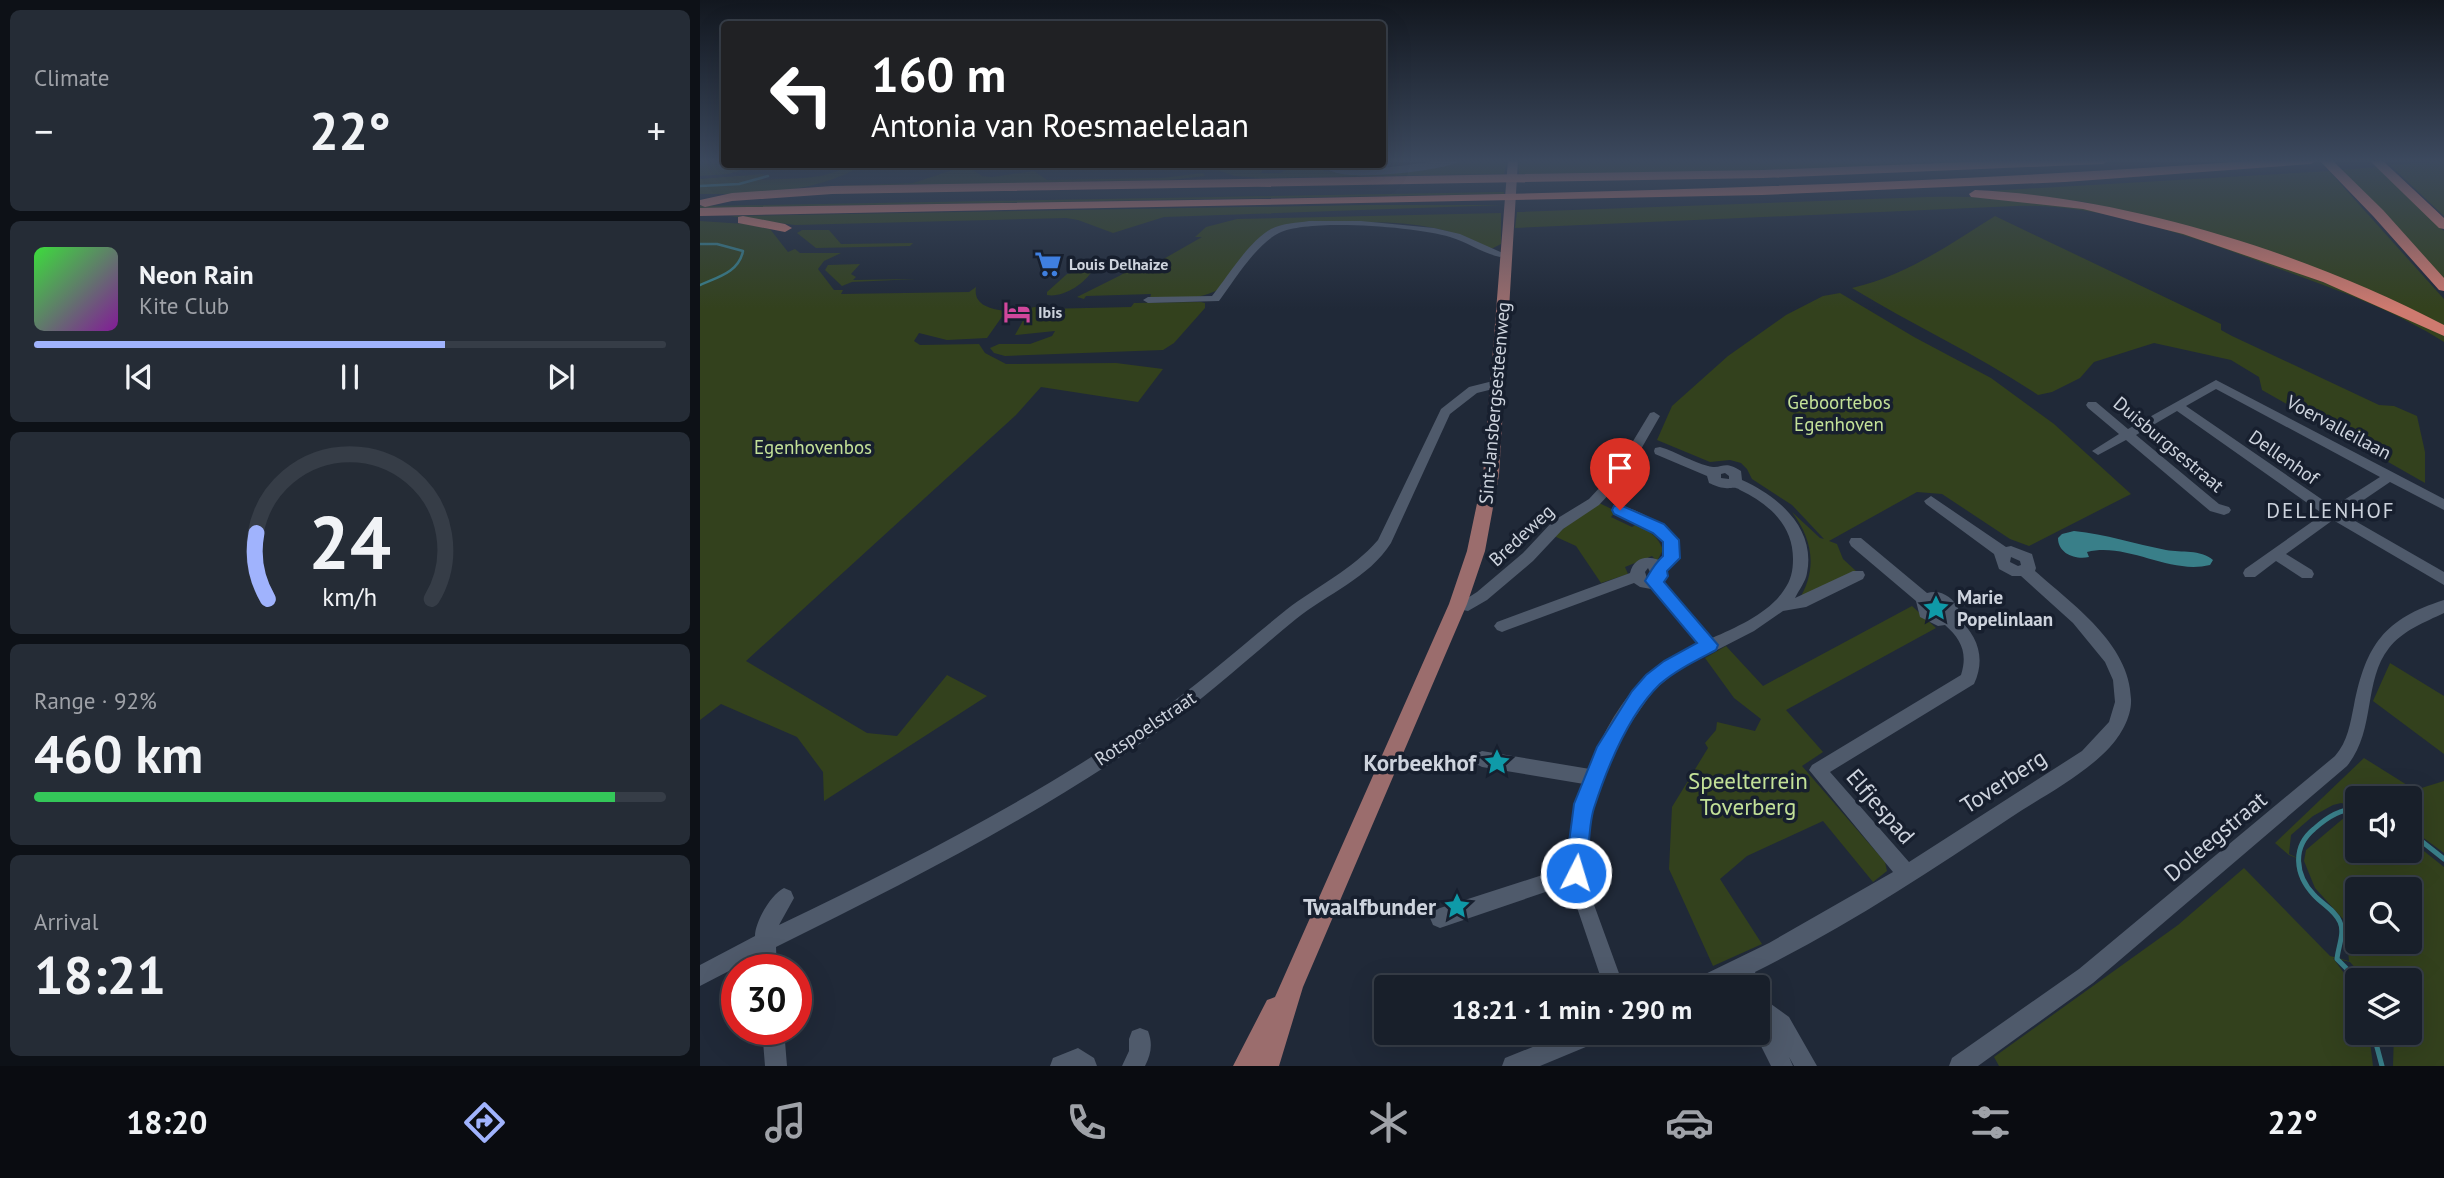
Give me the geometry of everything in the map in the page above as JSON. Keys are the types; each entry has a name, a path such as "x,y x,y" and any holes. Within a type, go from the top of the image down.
{"highway":[{"path":"2112,210 2140,216 2339,282 2444,331"},
{"path":"2375,210 2444,287"},
{"path":"2428,210 2444,225"},
{"path":"700,218 747,221 785,228"}],"main road":[{"name":"Sint-Jansbergsesteenweg","path":"1265,1066 1291,986 1458,604 1484,518 1491,475 1509,210"},
{"name":"Sint-Jansbergsesteenweg","path":"1247,1066 1273,1013 1291,986"}],"street":[{"path":"1148,300 1215,299 1265,239 1276,230 1308,225 1348,223 1419,228 1452,234 1500,254"},
{"name":"Rotspoelstraat","path":"700,976 897,877 1154,725 1301,606 1373,558 1384,543 1445,412 1473,390 1497,384"},
{"name":"Voervalleilaan","path":"2177,406 2216,384 2444,505"},
{"name":"Duisburgsestraat","path":"2092,405 2216,508 2224,510"},
{"path":"2098,452 2177,406"},
{"name":"Dellenhof","path":"2177,406 2334,514 2444,579"},
{"name":"Bredeweg","path":"1458,604 1468,605 1482,596 1528,557 1558,525 1594,502 1620,474 1654,416"},
{"path":"1609,975 1576,873 1584,804 1590,797 1604,753 1639,696 1653,680 1670,666 1769,616 1783,605 1799,577 1802,563 1799,541 1791,525 1773,504 1735,482 1719,483 1713,478 1713,473 1660,451"},
{"path":"2250,573 2390,476"},
{"name":"Toverberg","path":"1751,975 1824,925 2088,756 2105,741 2118,723 2123,705 2120,678 2110,656 2087,628 2025,571 2012,570 2004,565 2000,558 2003,553 1931,501"},
{"path":"1620,510 1658,528 1671,540 1671,558 1656,575"},
{"name":"Elfjespad","path":"1856,542 1925,600 1922,609 1928,616 1938,620 1948,618 1961,629 1974,652 1974,665 1968,679 1958,688 1818,770 1907,874"},
{"path":"2275,554 2307,575"},
{"path":"1502,626 1637,576 1636,570 1643,564 1654,565 1656,575 1709,645"},
{"path":"1783,605 1801,603 1858,575"},
{"name":"Doleegstraat","path":"1960,1066 2086,976 2334,768 2354,742 2370,667 2379,648 2401,626 2444,606"},
{"path":"1482,759 1594,778"},
{"path":"1440,918 1576,873"},
{"path":"766,954 765,930 784,898"},
{"path":"1770,1013 1782,1024 1806,1066"},
{"path":"1133,1066 1140,1053 1140,1039"},
{"path":"1770,1042 1782,1066"},
{"path":"774,1045 776,1066"},
{"path":"1513,1066 1566,1045"},
{"path":"1061,1066 1078,1059 1086,1066"}],"green space":[{"path":"1091,210 1369,210 1164,217 1113,233 1066,218 795,225 730,216"},
{"path":"1579,210 1931,210 1515,228 1517,212"},
{"path":"2078,210 2101,210 2132,217 2298,271 2397,311 2444,336 2444,342 2404,319 2361,300 2244,256 2147,224"},
{"path":"2117,210 2364,210 2444,299 2444,328 2157,219"},
{"path":"2378,210 2422,210 2444,231 2444,280"},
{"path":"1501,213 1501,244 1491,249 1441,230 1393,223 1352,223 1271,230 1219,289 1211,293 1177,298 1150,298 1151,294 1086,296 1084,299 1077,297 1128,269 1153,265 1202,237 1195,237 1206,227 1237,219"},
{"path":"1995,216 2221,324 2221,330 2232,336 2379,405 2394,406 2417,416 2425,452 2425,483 2262,390 2259,377 2231,360 2154,343 2094,362 2080,378 2052,392 2038,395 1852,288 1909,267"},
{"name":"Egenhovenbos","path":"700,221 745,224 770,229 788,252 795,249 800,253 841,253 824,261 818,269 834,290 843,290 841,294 969,292 976,287 980,302 1006,311 987,338 947,340 919,333 914,341 920,345 979,344 985,353 1006,364 1116,363 1163,369 1138,402 1041,387 1016,415 746,661 867,733 897,736 947,675 987,696 824,801 823,772 797,737 721,704 700,720"},
{"path":"802,230 829,230 841,244 913,243 910,246 816,248 797,233"},
{"path":"860,264 851,274 856,277 853,280 917,279 852,282 842,286 825,270 828,265"},
{"path":"1090,269 1092,271 1088,276 1072,289 1047,295 1067,274"},
{"name":"Geboortebos Egenhoven","path":"1840,293 1991,378 2054,424 2131,494 2029,546 2010,539 1942,494 1917,492 1829,541 1837,544 1843,559 1856,571 1798,601 1808,578 1810,555 1805,533 1792,512 1824,539 1792,505 1752,479 1741,463 1730,460 1710,462 1657,440 1672,406 1728,356 1786,315 1823,296"},
{"path":"1134,303 1205,303 1205,308 1174,343 1163,350 1005,356 994,353 990,348 999,344 1030,344 1052,336 1055,331 1015,335 1030,308 1044,305 1043,309 1131,307"},
{"path":"1597,502 1616,511 1611,517 1632,527 1635,525 1649,531 1656,537 1663,550 1657,561 1652,556 1625,567 1628,574 1601,583 1576,546 1554,536"},
{"name":"Speelterrein Toverberg","path":"1912,606 1936,628 1786,710 1823,752 1802,766 1885,862 1887,871 1873,882 1823,821 1747,856 1720,879 1762,944 1713,966 1669,869 1672,807 1708,748 1705,743 1716,730 1717,722 1755,731 1761,719 1734,698 1705,658 1726,646 1763,686"},
{"path":"2390,663 2444,696 2444,754 2373,701"},
{"path":"2364,758 2409,786 2345,786 2345,804 2333,805 2313,816 2291,835 2289,854 2304,861 2289,855 2275,843"},
{"path":"2444,781 2444,853 2422,837 2422,788"},
{"path":"2345,817 2345,863 2422,863 2422,850 2444,867 2444,1066 2393,1066 2394,1045 2422,1045 2422,968 2355,968 2350,962 2333,958 2345,974 2345,1045 2370,1045 2373,1066 1999,1066 1994,1057 2178,925 2244,868 2330,956 2349,961 2348,954 2422,954 2422,877 2345,877 2345,921 2315,888 2304,861 2306,850"}],"shaded area":[{"path":"2074,531 2166,550 2197,553 2213,560 2210,565 2179,566 2118,551 2102,550 2087,552 2089,557 2073,557 2064,552 2058,538"}],"waterway":[{"path":"700,244 717,244 743,251 732,269 700,285"},
{"path":"2345,810 2323,821 2307,836 2299,853 2299,861 2303,879 2308,887 2340,922 2342,935 2337,959 2346,968"},
{"path":"2422,842 2444,859"},
{"path":"2376,1045 2382,1066"}],"place":[{"name":"Louis Delhaize","path":"1048,264"},
{"name":"Ibis","path":"1017,312"},
{"name":"Marie Popelinlaan","path":"1936,608"},
{"name":"Korbeekhof","path":"1497,762"},
{"name":"Twaalfbunder","path":"1457,906"}],"district":[{"name":"DELLENHOF","path":"2331,510"}],"route":[{"path":"1576,873 1584,804 1590,797 1604,753 1639,696 1653,680 1670,666 1709,645 1653,581 1660,576 1659,569 1671,558 1671,540 1658,528 1620,510"}]}
